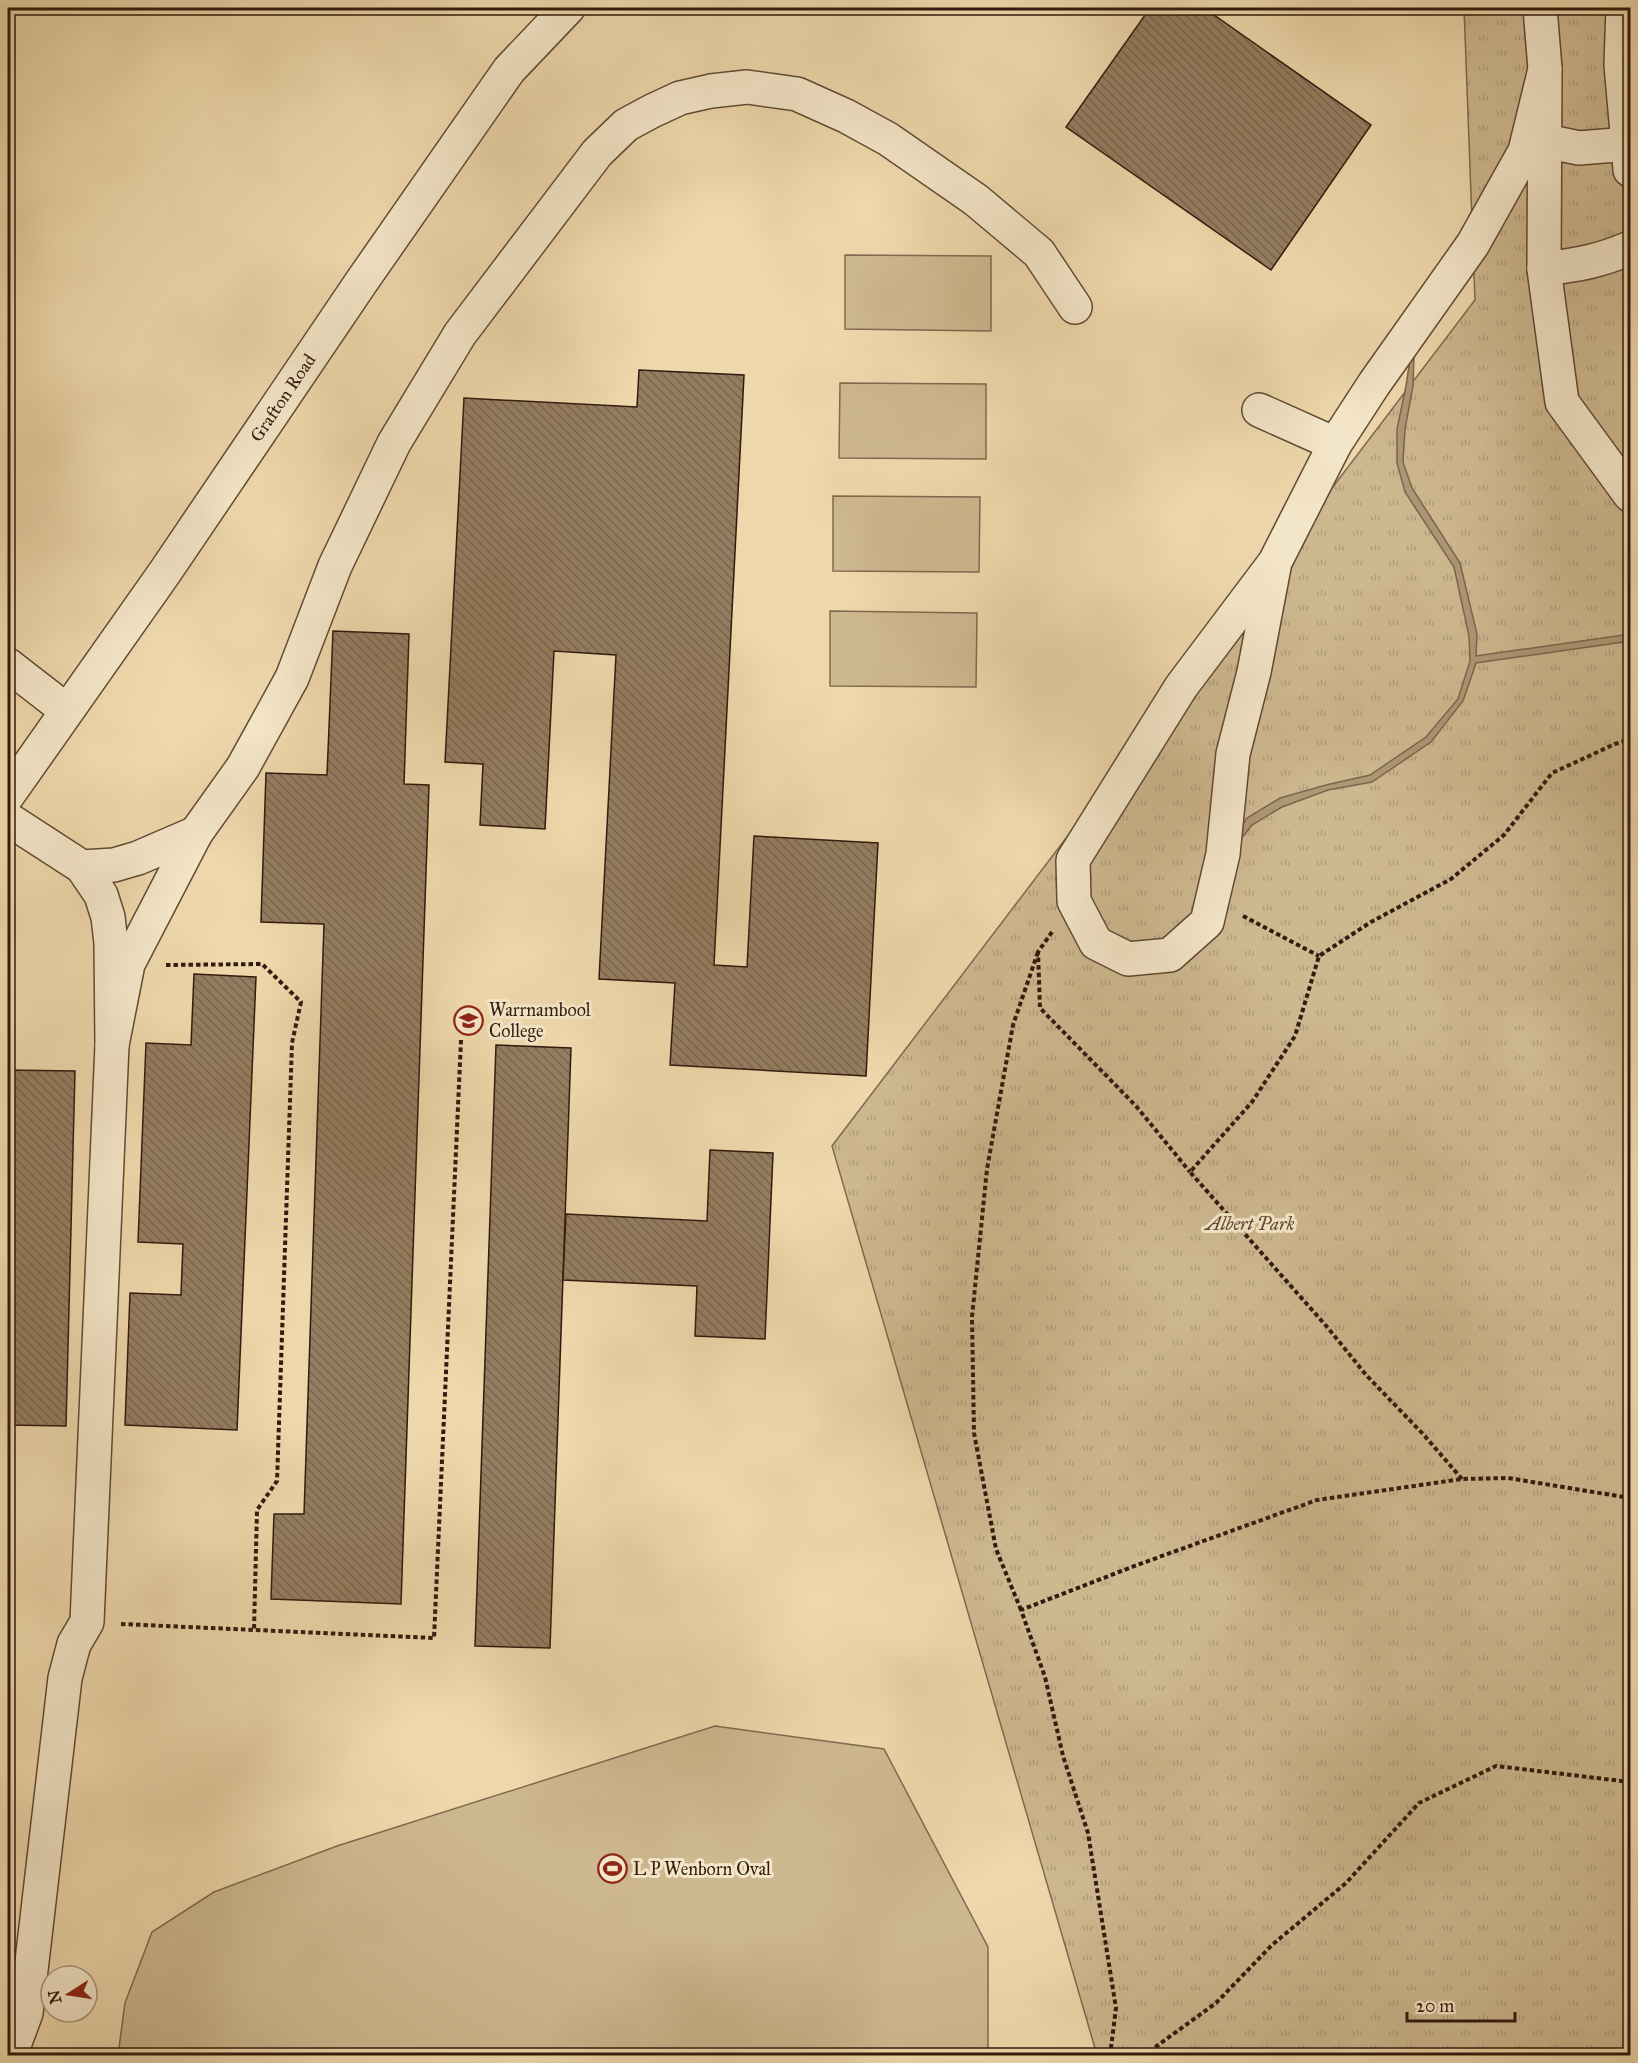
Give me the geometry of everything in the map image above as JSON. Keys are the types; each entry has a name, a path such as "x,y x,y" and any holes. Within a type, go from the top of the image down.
{"street":[{"name":"Grafton Road","path":"8,795 165,572 356,290 509,70 568,8"},
{"path":"1540,8 1545,69 1544,269 1562,402 1630,495"},
{"path":"1545,141 1629,157 1621,65 1623,8"},
{"path":"1275,562 1254,672 1233,754 1223,854 1207,922 1170,955 1128,959 1096,943 1074,901 1073,860 1181,687 1275,562 1335,444 1374,384 1473,244 1525,151 1545,69"},
{"path":"112,1045 128,964 196,833 243,766 292,678 335,567 400,433 460,334 597,153 626,125 680,98 711,91 747,87 797,94 846,116 888,139 976,200 1039,253 1076,307"},
{"path":"1544,269 1584,265 1630,248"},
{"path":"1259,410 1335,444"},
{"path":"8,666 66,710"},
{"path":"8,819 82,867 101,895 108,917 111,943 112,1045 87,1622 74,1644 65,1678 26,2013 10,2055"},
{"path":"82,867 114,865 138,858 196,833"}],"path":[{"path":"1190,1172 1252,1102 1295,1036 1319,956 1371,922 1452,879 1504,835 1552,773 1630,739"},
{"path":"1212,900 1319,956"},
{"path":"1074,901 1038,952 1013,1024 987,1169 972,1317 974,1432 996,1549 1021,1610 1044,1677 1063,1756 1088,1833 1116,2008 1110,2055"},
{"path":"1038,952 1040,1008 1136,1106 1190,1172 1328,1328 1367,1376 1423,1434 1462,1479"},
{"path":"158,965 262,964 301,1002 292,1043 277,1481 257,1510 254,1630"},
{"path":"87,1622 434,1638 461,1040"},
{"path":"1021,1610 1317,1500 1462,1479 1508,1478 1630,1498"},
{"path":"1143,2055 1216,2003 1272,1945 1346,1883 1419,1803 1496,1766 1630,1782"}],"green space":[{"name":"Albert Park","path":"1464,8 1630,8 1630,2055 1097,2055 832,1146 1475,300"},
{"path":"845,255 991,256 991,331 845,329"},
{"path":"840,383 986,384 986,459 839,458"},
{"path":"833,496 980,497 979,572 833,571"},
{"path":"830,611 977,613 976,687 830,686"},
{"name":"L P Wenborn Oval","path":"715,1726 884,1749 988,1947 988,2055 118,2055 125,2003 152,1932 214,1892 337,1846"}],"shaded area":[{"path":"1415,326 1413,386 1405,429 1403,462 1412,488 1460,563 1477,634 1476,656 1630,634 1630,641 1476,663 1463,701 1431,742 1372,782 1328,790 1282,807 1252,825 1237,844 1223,854 1247,818 1280,798 1370,775 1426,737 1458,699 1470,661 1469,636 1454,567 1405,492 1397,463 1397,429"}],"building":[{"path":"1150,8 1204,8 1371,125 1271,270 1066,127"},
{"path":"639,370 744,375 714,965 747,967 754,836 878,843 866,1076 670,1065 675,983 599,979 616,655 554,651 545,829 480,825 483,764 445,762 464,398 637,407"},
{"path":"333,631 409,634 404,784 429,785 401,1604 271,1599 274,1514 304,1514 324,924 261,922 266,773 327,775"},
{"path":"194,974 256,977 237,1430 125,1425 130,1293 181,1295 183,1244 138,1242 146,1043 191,1045"},
{"path":"496,1045 571,1048 550,1648 475,1646"},
{"path":"8,1070 75,1071 66,1426 8,1425"},
{"path":"710,1150 773,1153 765,1339 695,1336 697,1286 563,1280 566,1214 707,1221"}],"place":[{"name":"Warrnambool College","path":"468,1020"},
{"name":"L P Wenborn Oval","path":"612,1869"}]}
